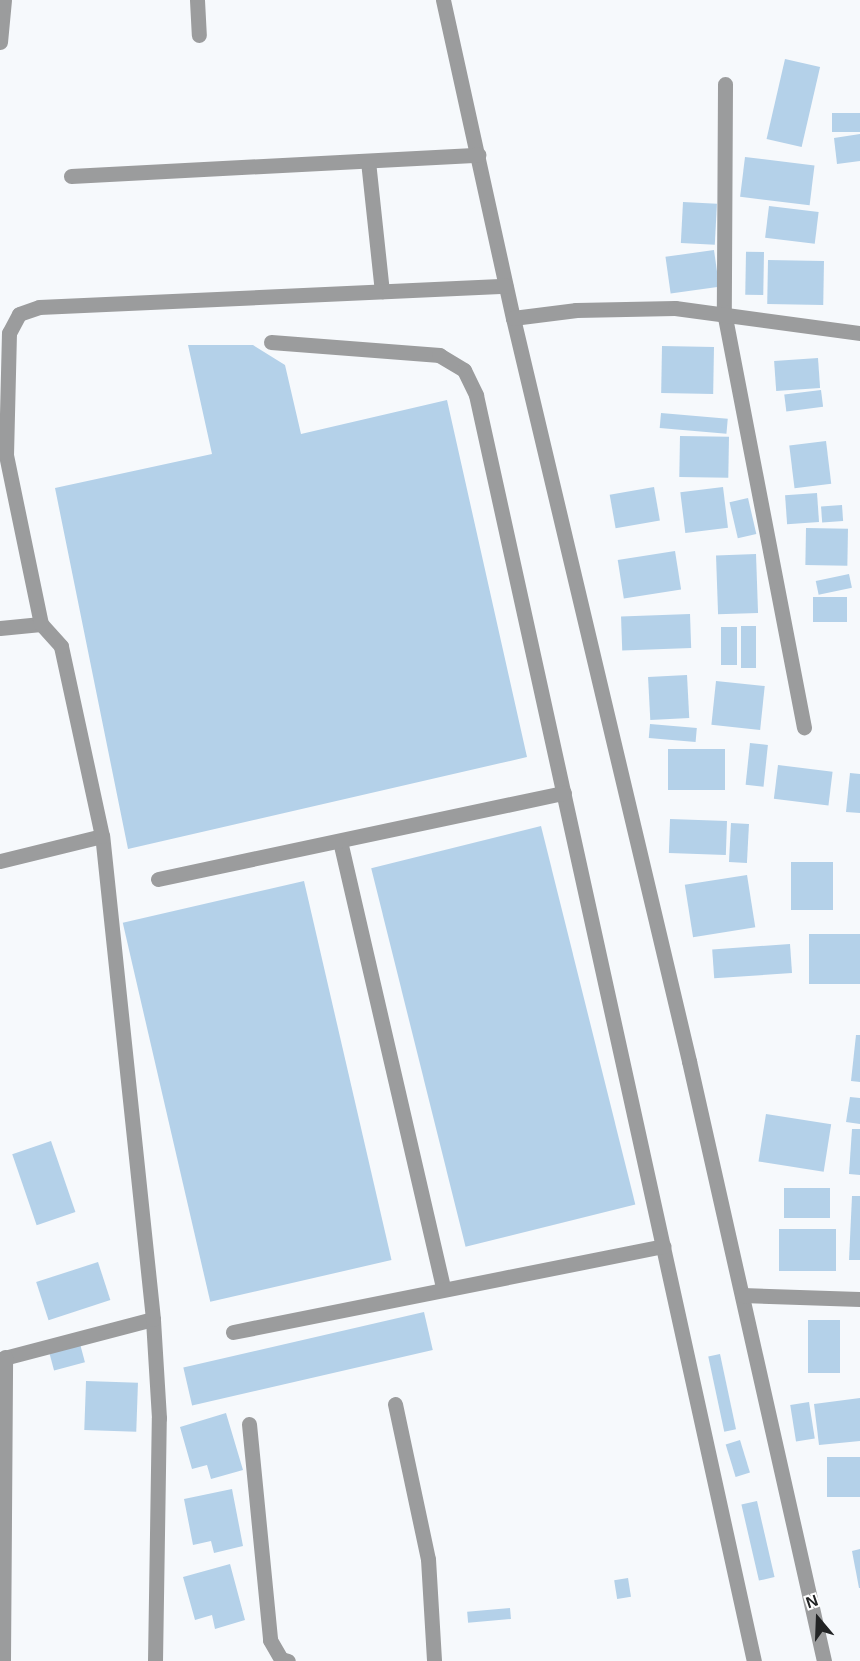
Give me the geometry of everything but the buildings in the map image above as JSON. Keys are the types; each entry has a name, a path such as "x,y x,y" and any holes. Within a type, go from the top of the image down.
{"street":[{"path":"0,42 4,0"},
{"path":"197,0 199,35"},
{"path":"443,0 513,318 742,1295 824,1661"},
{"path":"726,84 724,312 804,727"},
{"path":"71,176 478,155"},
{"path":"368,161 382,291"},
{"path":"156,1661 159,1418 153,1319 102,836 61,646 40,624 3,455 9,333 19,314 39,308 506,286"},
{"path":"513,318 629,307 724,312 860,333"},
{"path":"271,342 439,355 464,370 476,395 754,1661"},
{"path":"0,628 40,624"},
{"path":"158,879 564,793"},
{"path":"0,861 102,836"},
{"path":"340,841 443,1288"},
{"path":"233,1332 443,1288 663,1246"},
{"path":"742,1295 860,1299"},
{"path":"3,1661 3,1358 153,1319"},
{"path":"395,1404 428,1559 434,1661"},
{"path":"249,1424 270,1640 281,1659 288,1661"}]}
